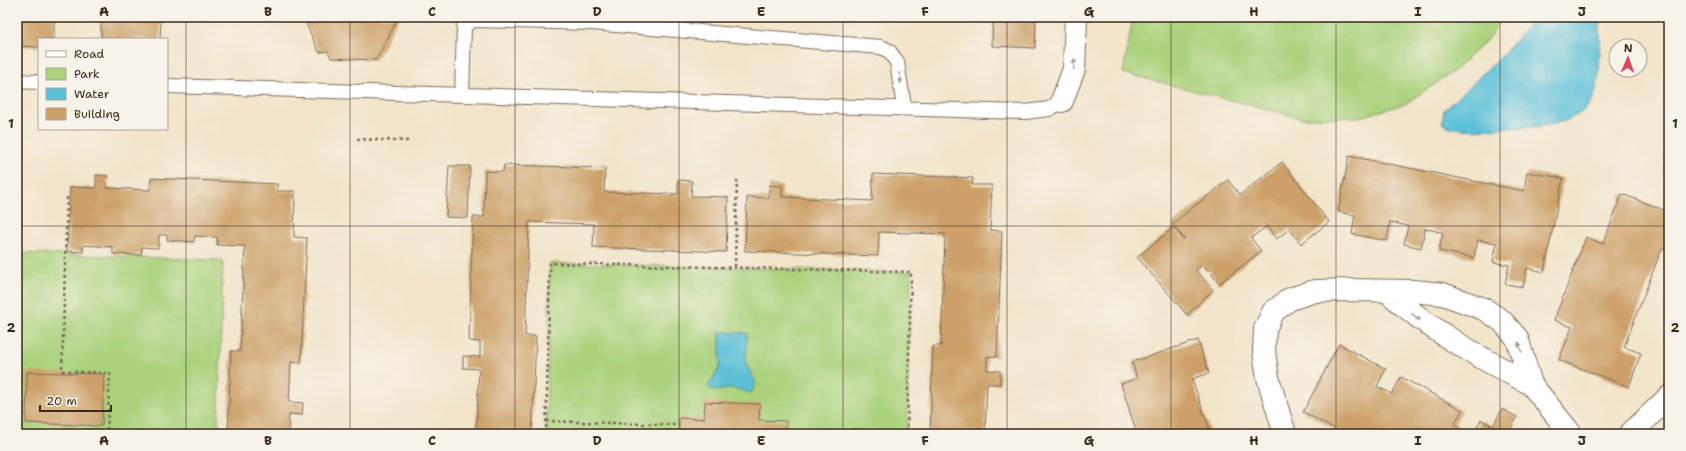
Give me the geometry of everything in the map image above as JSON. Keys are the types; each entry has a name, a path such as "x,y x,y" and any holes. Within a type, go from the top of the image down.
{"street":[{"path":"1062,101 1074,69 1076,17"},
{"path":"1285,434 1268,378 1264,351 1265,329 1273,312 1290,299 1315,291 1413,290 1443,294 1484,309 1502,321 1517,338 1531,384 1570,434"},
{"path":"1387,291 1408,311 1428,326 1487,362 1531,384"},
{"path":"1630,434 1669,397"}],"lane":[{"path":"462,95 464,26 473,20 592,22 881,47 889,52 897,62 904,107"},
{"path":"17,81 38,82"},
{"path":"168,86 904,107 1025,112 1050,109 1062,101"}],"path":[{"path":"357,139 409,141"},
{"path":"735,267 737,180"},
{"path":"67,197 62,370 110,373 107,434"},
{"path":"546,434 550,263 911,272 907,434"},
{"path":"546,421 679,425"}],"green space":[{"path":"1133,17 1499,17 1492,35 1455,70 1405,104 1360,117 1302,118 1123,73"},
{"path":"17,253 223,260 218,434 17,434"},
{"path":"550,263 911,272 907,434 546,434"}],"water":[{"path":"1535,17 1600,17 1600,56 1597,86 1589,105 1580,113 1569,119 1543,126 1472,130 1456,128 1442,123 1444,110 1504,54"},
{"path":"720,332 747,333 746,364 756,383 751,393 733,388 715,391 708,387 720,367"}],"building":[{"path":"17,17 54,17 54,38 38,38 38,47 17,46"},
{"path":"101,17 161,17 160,38 101,38"},
{"path":"303,17 399,17 376,60 331,58 328,51 319,52"},
{"path":"993,17 1036,17 1035,48 992,46"},
{"path":"1349,156 1524,191 1527,172 1563,178 1544,272 1527,268 1523,287 1505,284 1509,265 1493,262 1497,243 1478,240 1474,258 1439,251 1443,233 1432,230 1425,229 1421,248 1404,244 1408,226 1390,222 1387,241 1352,234 1355,215 1338,212"},
{"path":"1282,162 1329,222 1301,244 1289,229 1277,239 1267,226 1251,238 1261,251 1219,284 1208,269 1206,270 1202,265 1196,270 1213,290 1187,315 1137,257 1174,227 1184,239 1172,224 1228,180 1240,195"},
{"path":"504,165 605,168 604,192 678,194 678,180 692,181 691,196 728,197 726,252 593,247 594,224 529,222 525,336 536,336 532,434 476,434 479,369 463,368 463,356 480,357 480,342 469,341 473,217 484,217 485,171 503,172"},
{"path":"449,166 470,166 468,218 446,217"},
{"path":"873,174 973,178 972,185 992,185 990,230 1002,231 997,357 987,356 987,370 1000,371 1000,384 987,384 985,434 930,434 933,346 941,346 945,234 879,232 878,256 745,251 747,197 769,198 769,185 782,186 782,197 872,201"},
{"path":"96,175 108,176 107,188 150,190 151,178 277,184 277,191 295,191 294,237 307,238 301,363 291,362 289,402 303,403 302,415 289,414 288,434 228,434 231,351 240,351 245,246 217,245 217,237 195,236 194,242 167,240 167,235 159,235 158,248 142,247 141,255 113,254 113,247 83,245 83,252 67,251 70,187 96,188"},
{"path":"1622,194 1669,212 1669,250 1662,248 1624,347 1641,353 1629,387 1559,360 1572,327 1554,320 1586,237 1603,244"},
{"path":"1198,340 1209,373 1192,379 1211,434 1137,434 1121,384 1137,378 1132,362"},
{"path":"1339,344 1386,369 1377,386 1380,388 1392,394 1401,377 1462,410 1454,425 1472,434 1344,434 1303,412"},
{"path":"27,372 104,374 102,426 26,423"},
{"path":"705,402 760,404 759,420 786,421 785,434 679,434 679,418 704,419"},
{"path":"1502,409 1517,417 1508,434 1473,434 1481,420 1493,426"}]}
